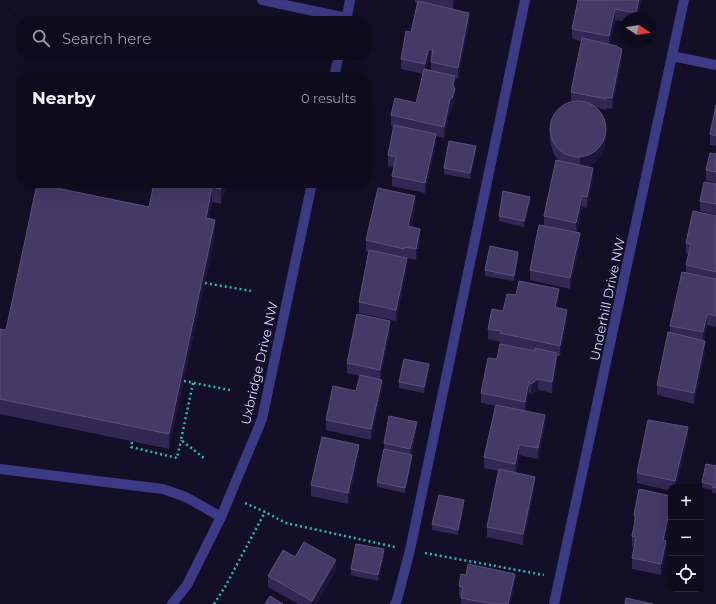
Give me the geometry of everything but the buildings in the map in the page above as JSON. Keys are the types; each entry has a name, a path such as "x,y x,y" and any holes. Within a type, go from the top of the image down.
{"street":[{"path":"262,0 333,16"},
{"path":"347,16 350,0"},
{"path":"395,604 410,550 525,0"},
{"name":"Underhill Drive NW","path":"554,604 684,0"},
{"path":"672,56 716,65"},
{"path":"335,72 338,60"},
{"name":"Uxbridge Drive NW","path":"172,604 187,585 221,517 262,419 311,188"},
{"path":"0,469 163,489 186,497 221,517"}],"path":[{"path":"204,283 251,291"},
{"path":"184,381 230,390"},
{"path":"132,442 131,447 178,458 193,383"},
{"path":"181,440 204,458"},
{"path":"214,604 225,587 265,512"}]}
